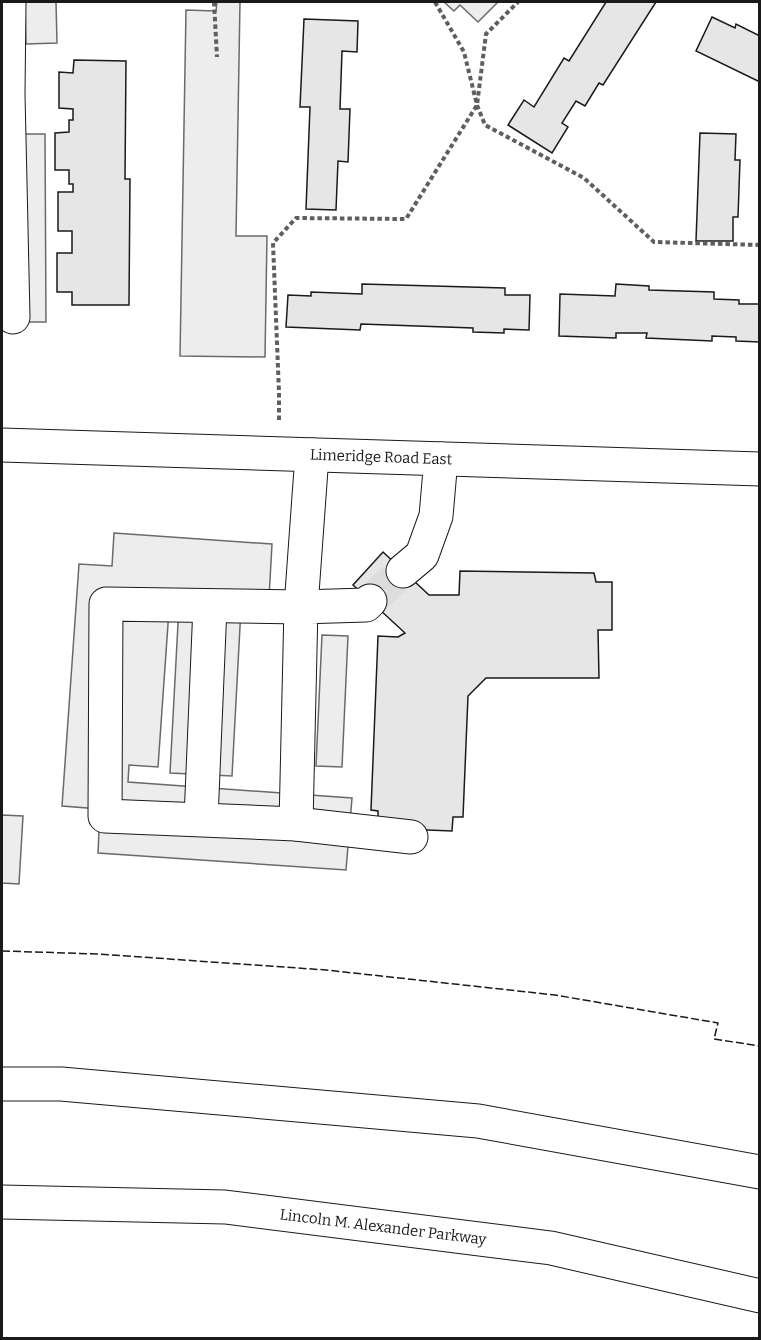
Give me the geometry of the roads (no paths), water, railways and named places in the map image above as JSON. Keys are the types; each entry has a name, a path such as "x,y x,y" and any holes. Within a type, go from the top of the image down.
{"main road":[{"path":"9,2 5,94 13,317"},
{"name":"Limeridge Road East","path":"2,445 759,469"},
{"path":"296,824 301,607 312,455"},
{"path":"404,571 422,555 436,516 441,459"},
{"path":"370,601 366,605 301,607 106,604 105,816 296,824 411,837"},
{"path":"201,819 210,606"},
{"path":"2,1084 62,1084 478,1121 759,1172"},
{"name":"Lincoln M. Alexander Parkway","path":"2,1202 225,1207 551,1248 759,1296"}],"tunnel":[{"path":"370,601 403,571"}]}
